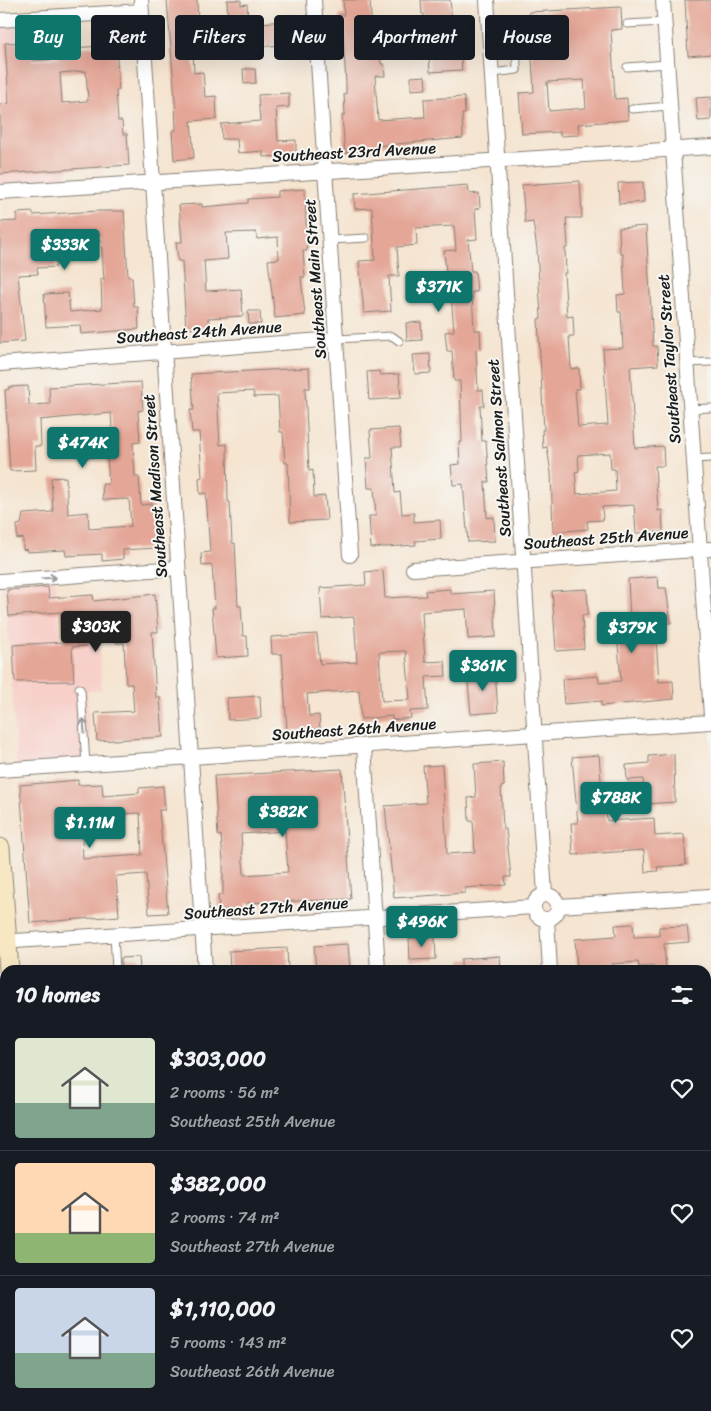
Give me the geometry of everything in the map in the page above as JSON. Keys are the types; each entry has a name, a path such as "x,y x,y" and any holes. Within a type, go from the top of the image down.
{"main road":[{"path":"0,848 4,942 8,965"}],"street":[{"name":"Southeast Main Street","path":"314,0 350,555"},
{"name":"Southeast Salmon Street","path":"488,0 488,15"},
{"name":"Southeast Taylor Street","path":"663,0 690,409 705,549 711,716"},
{"path":"0,20 141,5"},
{"name":"Southeast Madison Street","path":"141,5 204,965"},
{"name":"Southeast Salmon Street","path":"491,60 545,894"},
{"name":"Southeast 23rd Avenue","path":"0,192 711,147"},
{"name":"Southeast 24th Avenue","path":"0,364 336,340"},
{"name":"Southeast 25th Avenue","path":"413,568 705,549"},
{"path":"0,581 178,568"},
{"name":"Southeast 26th Avenue","path":"0,770 711,722"},
{"path":"364,746 378,965"},
{"path":"545,894 553,896 559,906 557,914 547,919 539,917 534,907 538,897 545,894"},
{"path":"559,906 711,896"},
{"name":"Southeast 27th Avenue","path":"4,942 534,907"},
{"path":"547,919 550,965"}],"lane":[{"path":"627,24 664,22"},
{"path":"492,73 517,70 518,60"},
{"path":"627,67 667,64"},
{"path":"632,109 670,106"},
{"path":"330,240 366,238"},
{"name":"Southeast 24th Avenue","path":"336,340 392,336 399,340"},
{"path":"687,363 711,362"},
{"path":"690,409 711,408"},
{"path":"694,459 711,458"},
{"path":"79,688 81,691 86,764"},
{"path":"114,935 116,965"}],"shaded area":[{"path":"15,20 15,60 60,60 68,189 0,194 0,21"},
{"path":"55,579 60,644 99,642 102,690 87,691 92,765 17,771 5,583"}],"building":[{"path":"167,0 197,0 198,15 175,15 175,60 193,60 194,73 203,72 205,97 216,96 217,119 191,121 194,158 174,160 172,131 176,130"},
{"path":"227,0 241,0 241,5 247,4 248,15 228,15"},
{"path":"343,0 370,0 371,15 354,15 354,60 381,60 381,64 384,64 385,76 375,76 378,120 425,117 424,99 464,97 465,114 462,114 463,138 375,146 375,151 345,153 342,115 345,115 344,94 346,94"},
{"path":"421,0 450,0 452,15 422,14"},
{"path":"685,0 711,0 711,54 688,56"},
{"path":"621,7 622,29 611,30 615,99 627,98 628,120 578,124 579,135 560,136 560,132 522,134 519,93 534,92 532,60 569,60 569,15 529,15 529,12","holes":["584,80 586,108 549,111 547,82"]},
{"path":"274,22 274,46 264,46 264,23"},
{"path":"5,43 15,43 15,60 81,60 81,47 91,47 91,60 117,60 119,90 116,90 118,121 122,121 123,134 127,134 129,165 0,174 0,104 9,103","holes":["86,71 88,101 62,103 60,73"]},
{"path":"429,60 461,60 462,70 430,72"},
{"path":"243,69 255,69 256,83 244,84"},
{"path":"425,76 426,89 411,90 411,77"},
{"path":"289,93 289,107 276,108 278,141 296,140 296,155 263,157 263,151 238,153 237,139 222,139 221,124 260,121 258,95"},
{"path":"711,97 711,120 698,121 696,98"},
{"path":"580,181 582,218 566,218 568,247 565,248 566,273 564,273 567,317 573,316 574,336 569,336 571,369 579,368 580,389 575,389 578,427 608,425 603,349 623,348 621,312 618,312 617,295 625,294 623,254 620,254 619,228 646,226 653,346 657,346 658,365 630,367 635,448 663,446 664,466 655,466 658,511 662,510 663,532 636,533 634,505 602,507 603,520 587,521 588,529 553,532 551,473 547,447 543,448 542,430 544,430 538,319 541,318 537,249 533,222 525,223 522,185","holes":["610,453 611,469 615,469 616,491 577,494 575,472 579,471 578,455"]},
{"path":"643,182 644,202 619,204 618,183"},
{"path":"468,185 469,194 479,193 480,208 475,209 477,239 468,240 471,271 475,271 477,292 472,292 474,330 480,330 481,349 476,350 478,390 483,390 484,406 480,406 482,441 486,441 489,482 485,482 487,518 494,517 495,541 468,542 463,484 453,485 451,465 460,464 459,442 462,442 460,381 454,381 452,351 447,351 445,332 454,331 451,294 445,294 443,274 446,273 444,251 456,250 454,226 416,228 417,245 397,247 399,276 389,276 391,311 364,313 359,261 375,260 372,208 355,209 354,194"},
{"path":"305,189 307,251 303,251 305,277 301,277 305,315 275,318 268,260 279,259 278,237 257,239 256,232 226,233 228,259 204,261 206,291 241,289 243,316 208,318 209,327 186,329 182,261 178,261 176,242 182,242 179,205 202,204 202,207 248,203 248,199 277,197 277,191"},
{"path":"124,211 128,277 132,277 134,307 138,307 139,329 81,334 80,325 46,327 44,294 68,293 70,312 102,309 101,279 104,279 101,239 54,243 56,267 37,268 38,274 18,275 25,341 0,343 0,222 17,221 17,213 33,212 33,215"},
{"path":"248,311 260,311 261,324 249,324"},
{"path":"421,322 422,340 407,341 406,323"},
{"path":"430,354 431,373 415,374 413,355"},
{"path":"309,368 310,388 305,388 309,471 313,470 314,497 325,496 327,520 290,522 288,463 285,463 283,432 280,432 278,396 254,397 253,391 217,393 220,445 227,444 228,502 230,502 232,543 235,543 238,606 241,606 243,636 247,636 248,656 216,658 212,608 215,608 212,565 202,566 201,553 210,552 206,493 200,494 199,478 202,477 199,432 192,432 190,410 194,410 191,374"},
{"path":"379,371 380,375 399,374 401,398 369,400 367,372"},
{"path":"141,382 143,410 138,411 140,442 133,443 135,477 139,477 141,505 153,504 156,548 123,550 123,559 102,561 102,554 66,556 65,550 27,552 26,549 23,550 23,538 17,539 17,525 21,524 23,514 53,512 51,478 66,477 68,514 88,512 89,529 131,526 129,499 103,500 102,484 109,484 107,457 83,458 82,446 113,444 111,413 40,420 41,446 35,446 36,470 10,471 5,390 9,389 9,387 28,386 29,405 50,404 49,387"},
{"path":"399,428 401,447 392,447 395,493 400,492 402,514 414,513 414,522 440,520 441,539 415,541 416,545 371,548 369,516 376,516 374,488 368,488 366,458 372,458 370,430"},
{"path":"383,570 385,598 426,596 425,591 450,589 450,594 494,591 496,637 468,639 466,609 422,612 425,662 445,661 446,676 426,677 428,710 410,711 411,718 392,720 392,716 361,719 359,690 307,694 309,716 319,715 320,729 287,731 282,654 272,654 271,637 317,634 320,664 357,662 354,617 322,619 320,588 366,585 365,572","holes":["406,651 410,700 382,701 379,652"]},
{"path":"658,577 659,588 666,588 671,623 655,624 659,682 673,681 674,699 601,706 601,701 564,704 562,679 598,676 599,683 621,681 616,621 630,620 628,579"},
{"path":"48,587 49,598 93,595 94,601 155,594 158,632 152,632 156,697 160,697 163,737 97,741 95,713 134,711 132,684 126,684 124,643 116,643 115,629 86,631 87,646 72,647 74,681 15,682 13,645 64,642 61,612 9,616 7,590"},
{"path":"587,589 588,615 582,615 584,649 556,651 552,591"},
{"path":"495,670 498,712 471,714 467,672"},
{"path":"260,696 261,718 228,720 227,698"},
{"path":"674,754 675,802 645,804 643,779 627,780 626,765 649,763 649,756"},
{"path":"599,755 602,793 605,793 607,821 654,818 655,836 684,834 686,865 657,867 658,871 645,872 644,850 573,855 571,823 578,823 572,757"},
{"path":"503,762 504,786 501,787 503,829 506,829 511,877 505,877 506,885 465,888 465,893 394,898 385,806 426,803 423,766 442,765 447,854 475,852 473,821 469,821 468,798 476,797 474,764"},
{"path":"342,769 351,899 246,903 246,909 219,910 218,895 223,894 223,862 221,835 218,836 214,776","holes":["285,831 288,872 244,875 241,834"]},
{"path":"78,780 78,785 102,784 103,796 139,793 139,788 163,786 165,810 159,810 168,913 149,914 146,874 116,876 119,916 30,923 20,785","holes":["140,813 142,855 83,859 81,816"]},
{"path":"633,924 634,937 659,936 659,927 687,926 689,942 664,944 666,965 639,965 638,962 612,965 577,965 575,939 616,936 615,925"},
{"path":"435,937 436,959 410,960 409,938"},
{"path":"348,944 350,965 316,965 314,946"},
{"path":"287,948 288,965 230,965 229,951"},
{"path":"500,956 501,965 461,965 461,959"},
{"path":"139,957 140,965 121,965 121,958"}]}
